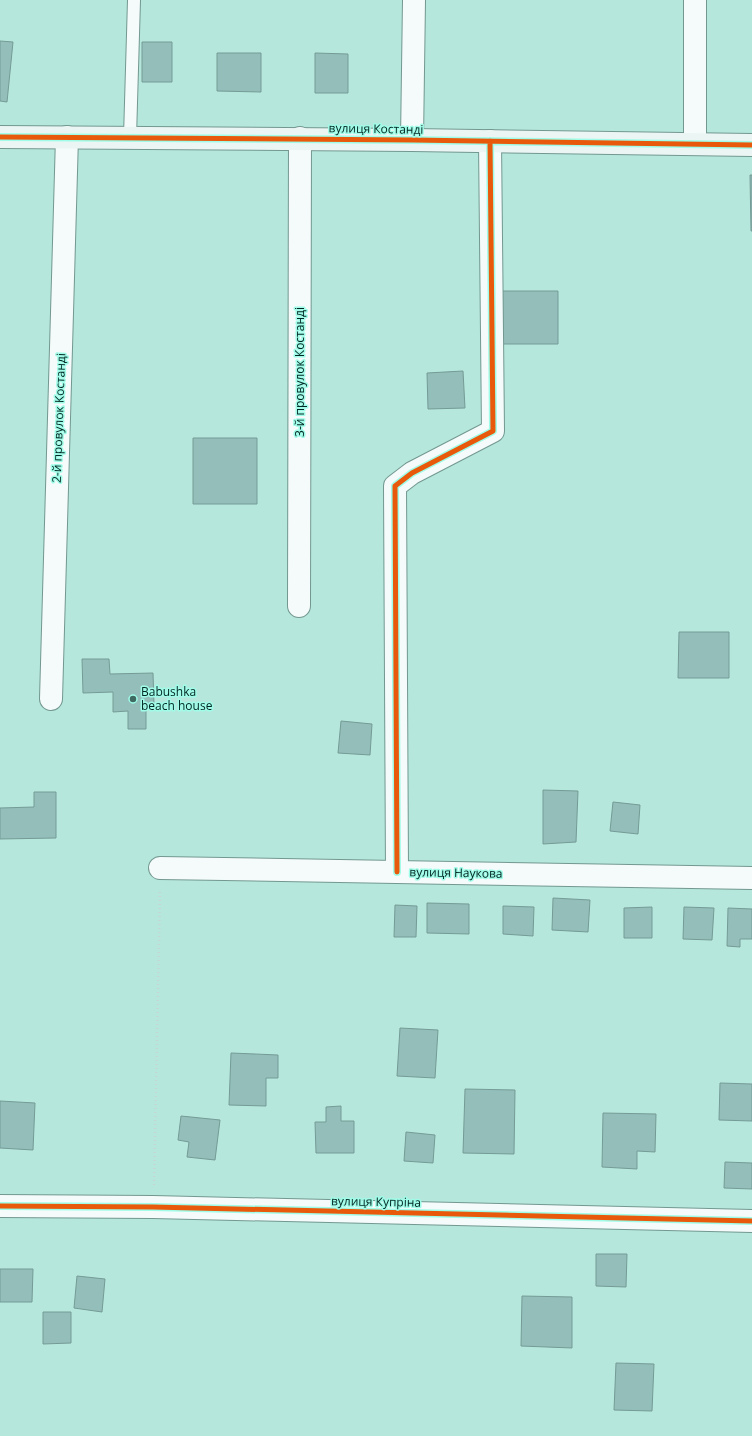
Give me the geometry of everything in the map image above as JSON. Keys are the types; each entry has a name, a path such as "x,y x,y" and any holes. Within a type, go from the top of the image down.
{"street":[{"path":"412,140 414,0"},
{"path":"695,0 695,144"},
{"name":"вулиця Костанді","path":"0,137 300,138 752,145"},
{"name":"2-й провулок Костанді","path":"51,699 67,137"},
{"name":"3-й провулок Костанді","path":"299,606 300,138"},
{"path":"397,872 395,486 412,473 493,431 490,141"},
{"name":"вулиця Наукова","path":"160,868 752,878"},
{"name":"вулиця Купріна","path":"0,1206 752,1221"}],"lane":[{"path":"130,137 134,0"}],"path":[{"path":"154,1208 160,868"}],"building":[{"path":"0,41 13,42 7,102 0,101"},
{"path":"142,42 172,42 172,82 142,82"},
{"path":"217,53 261,53 261,92 217,91"},
{"path":"315,53 348,54 348,93 315,93"},
{"path":"750,175 752,175 752,231 751,231"},
{"path":"502,291 558,291 558,344 502,344"},
{"path":"463,371 465,408 428,409 427,373"},
{"path":"193,438 257,438 257,504 193,504"},
{"path":"679,632 729,632 729,678 678,678"},
{"name":"Babushka beach house","path":"82,659 109,659 110,674 153,673 154,705 146,705 146,729 128,729 128,711 113,712 113,692 83,693"},
{"path":"341,721 372,724 370,755 338,753"},
{"path":"543,790 578,791 576,842 543,844"},
{"path":"34,792 56,792 56,838 0,839 0,808 34,807"},
{"path":"613,802 640,805 638,834 610,831"},
{"path":"553,898 590,900 588,932 552,930"},
{"path":"427,903 469,904 469,934 427,933"},
{"path":"395,905 417,906 416,937 394,937"},
{"path":"503,906 534,907 533,936 503,934"},
{"path":"652,907 652,938 624,938 624,908"},
{"path":"684,907 714,908 712,940 683,939"},
{"path":"728,908 752,909 752,939 740,939 740,947 727,946"},
{"path":"400,1028 438,1030 435,1078 397,1076"},
{"path":"231,1053 278,1055 278,1078 266,1078 266,1106 229,1105"},
{"path":"720,1083 752,1084 752,1121 719,1120"},
{"path":"465,1089 515,1090 514,1154 463,1153"},
{"path":"0,1101 35,1103 33,1150 0,1148"},
{"path":"341,1106 341,1121 354,1121 354,1153 316,1153 315,1122 326,1122 326,1107"},
{"path":"603,1113 656,1114 655,1152 637,1151 637,1169 602,1167"},
{"path":"181,1116 220,1120 215,1160 187,1157 189,1142 178,1140"},
{"path":"406,1132 435,1135 433,1163 404,1161"},
{"path":"725,1162 752,1163 752,1189 724,1188"},
{"path":"596,1254 627,1254 626,1287 596,1286"},
{"path":"0,1269 33,1269 32,1302 0,1302"},
{"path":"77,1276 105,1279 102,1312 74,1308"},
{"path":"522,1296 572,1297 572,1348 521,1346"},
{"path":"43,1312 71,1312 71,1343 43,1344"},
{"path":"616,1363 654,1364 652,1411 614,1410"}],"cycle path":[{"path":"0,137 412,140 752,145"},
{"path":"397,872 395,486 412,473 493,431 490,141"},
{"path":"0,1206 153,1207 752,1221"}],"place":[{"name":"Babushka beach house","path":"133,699"}]}
